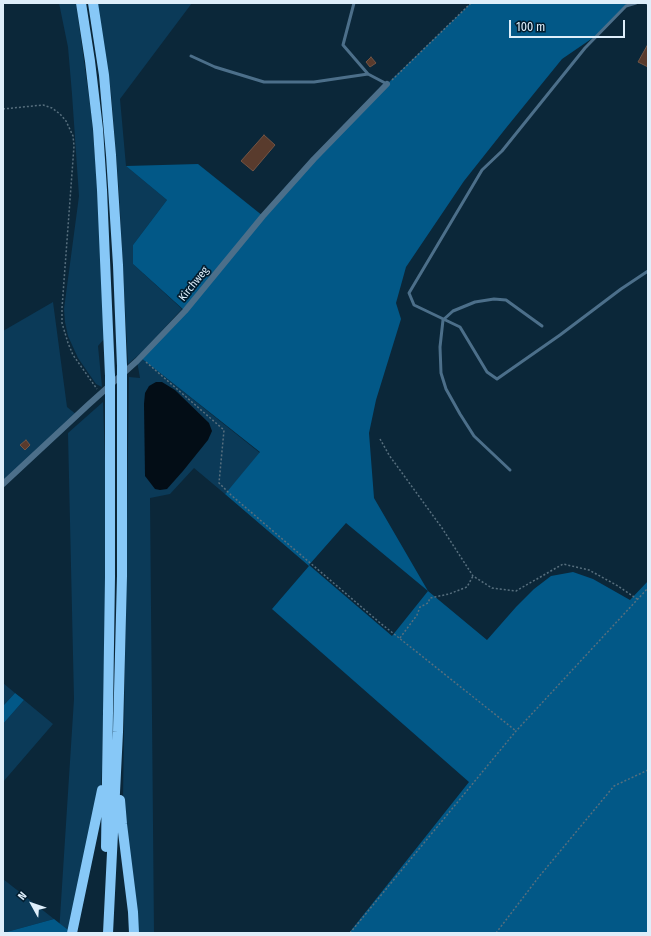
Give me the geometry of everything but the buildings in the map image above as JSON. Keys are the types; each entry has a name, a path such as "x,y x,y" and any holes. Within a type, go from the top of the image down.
{"highway":[{"path":"81,3 98,129 110,376 105,395 110,577 105,933"},
{"path":"92,3 104,75 111,148 122,366 122,576 118,732 108,933"},
{"path":"118,732 122,824 133,912 134,933"},
{"path":"72,933 107,767"}],"street":[{"name":"Kirchweg","path":"3,484 105,395 141,358 185,311 263,216 314,159 388,84"}],"lane":[{"path":"354,3 343,45 368,74 388,84"},
{"path":"636,3 626,6 586,48 502,151 482,170 409,293 414,305 460,327 486,372 497,379 648,271"},
{"path":"192,56 215,67 264,82 314,82 368,74"},
{"path":"510,470 474,436 446,389 441,373 440,347 443,320 454,310 475,302 494,299 506,300 542,326"}],"path":[{"path":"388,84 471,3"},
{"path":"3,109 43,106 52,108 66,121 73,136 74,146 62,323 73,355 105,395"},
{"path":"141,358 224,430 219,483 243,506 400,638 516,731"},
{"path":"380,439 389,455 442,528 473,576 492,588 516,591 563,564 589,570 618,586 637,599"},
{"path":"400,638 408,629 420,607 428,603 430,598 449,594 467,587 473,576"},
{"path":"350,933 516,731 648,588"},
{"path":"496,933 538,878 614,786 648,770"}],"shaded area":[{"path":"59,3 76,3 92,119 100,222 104,339 98,346 102,387 96,384 78,358 68,336 65,322 64,309 79,196 68,47"},
{"path":"97,3 192,3 120,99 126,166 167,200 133,245 133,264 182,309 142,352 128,364 119,192 111,92"},
{"path":"471,3 636,3 626,6 600,33 562,59 464,181 406,267 396,303 401,319 376,400 369,433 374,498 428,591 487,640 534,589 551,576 573,572 593,579 630,600 648,581 648,933 349,933 469,782 272,609 309,566 225,494 260,452 141,358 185,311 133,264 133,245 167,200 126,166 198,164 263,216 387,84","holes":["346,523 428,591 392,636 309,565"]},
{"path":"53,302 67,407 77,415 3,484 3,331"},
{"path":"141,358 260,453 225,494 194,468 170,494 150,498 154,933 138,933 123,800 129,377 140,378 137,361"},
{"path":"156,382 162,382 175,390 209,423 212,431 208,440 183,471 167,489 160,490 155,489 145,476 145,393 149,386"},
{"path":"103,402 107,518 101,787 70,933 59,933 74,699 68,433"},
{"path":"3,683 15,693 3,706"},
{"path":"15,693 24,700 3,724 3,706"},
{"path":"24,700 53,724 3,782 3,724"},
{"path":"3,879 54,919 3,933"},
{"path":"54,919 68,930 67,933 3,933"}]}
